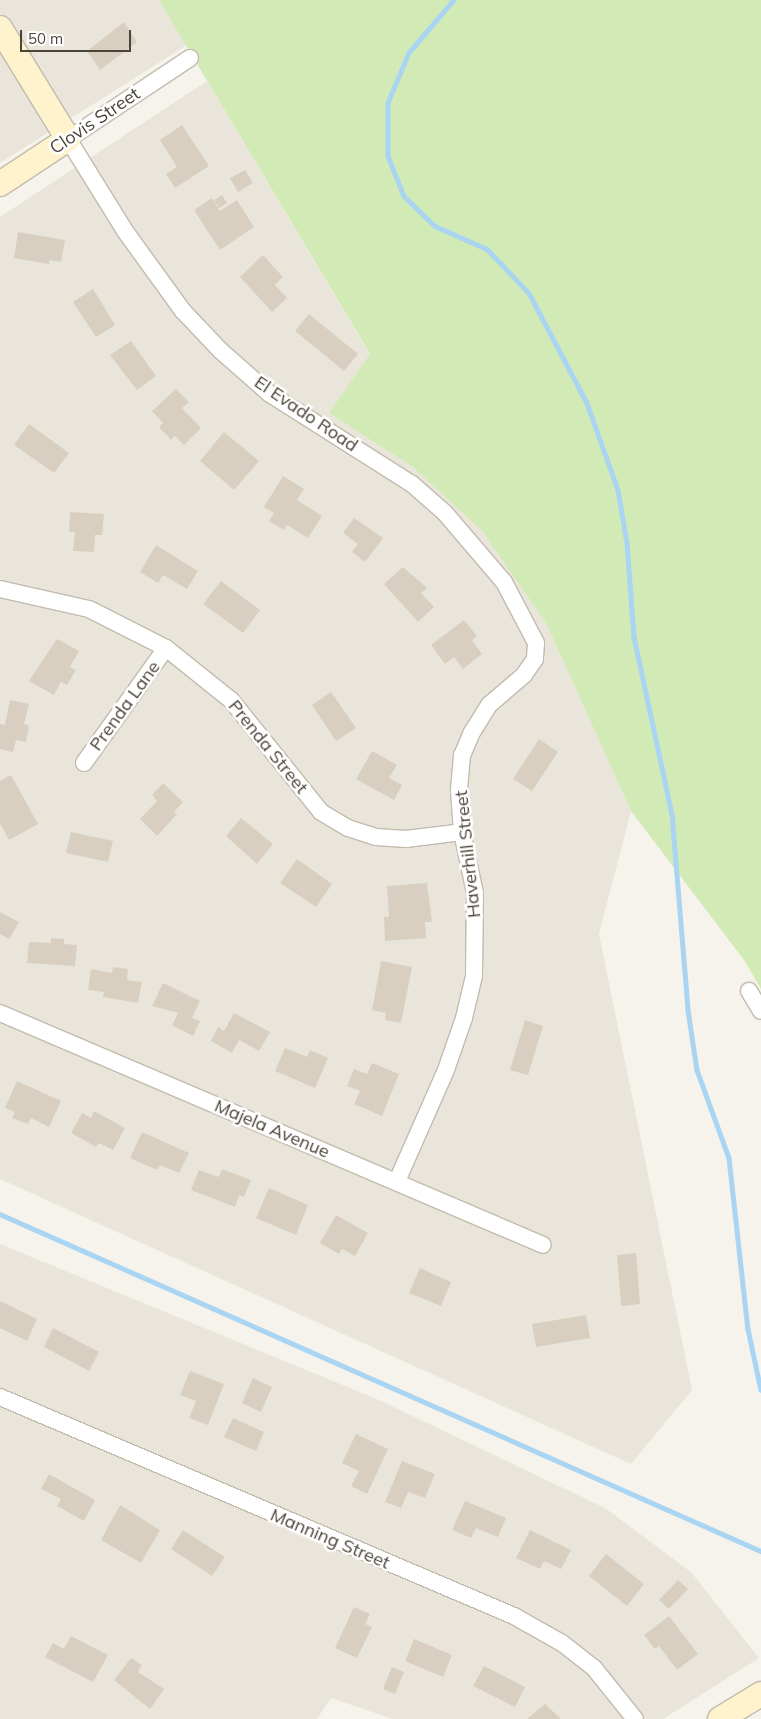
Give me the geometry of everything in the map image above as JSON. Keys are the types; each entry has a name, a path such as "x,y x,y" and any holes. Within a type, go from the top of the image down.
{"street":[{"name":"El Evado Road","path":"0,28 68,139 155,273 183,311 221,351 270,394 412,484 475,546 504,582 528,625 536,644 536,659"},
{"name":"Clovis Street","path":"0,184 190,58"},
{"name":"Prenda Street","path":"0,589 89,610 166,648 231,700 321,812 348,828 376,837 406,839 462,832"},
{"name":"Prenda Lane","path":"84,763 166,648"},
{"name":"Haverhill Street","path":"397,1181 446,1070 464,1018 474,976 475,893 462,832 459,790 462,755 472,732 489,705 524,675 536,659"},
{"path":"749,992 761,1011"},
{"name":"Majela Avenue","path":"0,1013 543,1245"},
{"name":"Manning Street","path":"0,1397 514,1616 562,1643 594,1668 635,1719"},
{"path":"720,1719 761,1694"}],"shaded area":[{"path":"0,0 159,0 187,45 0,163"},
{"path":"207,81 370,355 329,413 414,468 482,531 546,623 631,811 599,934 692,1390 631,1464 0,1179 0,217"},
{"path":"0,1244 379,1400 605,1508 691,1572 759,1658 663,1719 393,1719 331,1698 317,1719 0,1719"}],"green space":[{"path":"159,0 761,0 761,989 744,960 631,811 546,623 482,531 414,468 329,413 370,354"}],"building":[{"path":"124,22 137,42 100,70 87,51"},
{"path":"182,125 209,166 175,188 166,174 177,167 160,140"},
{"path":"245,170 253,183 238,192 230,178"},
{"path":"222,195 227,203 219,208 214,200"},
{"path":"212,198 220,211 237,200 254,227 220,250 194,210"},
{"path":"18,232 65,240 61,262 50,260 49,264 14,258"},
{"path":"263,255 283,277 275,285 287,298 272,312 240,277"},
{"path":"93,289 115,325 96,337 73,302"},
{"path":"309,314 358,354 344,371 295,331"},
{"path":"131,341 156,376 137,390 110,355"},
{"path":"176,389 189,402 182,408 201,428 184,445 175,436 171,440 159,427 163,423 152,411"},
{"path":"29,424 69,453 54,473 14,445"},
{"path":"224,432 259,461 234,490 200,461"},
{"path":"283,476 304,489 297,500 322,516 308,538 287,525 284,530 269,521 274,513 264,507"},
{"path":"70,512 104,514 102,535 95,535 94,552 73,551 75,532 69,532"},
{"path":"354,518 383,538 365,562 352,552 358,544 343,533"},
{"path":"156,545 198,571 187,589 163,575 158,583 140,572"},
{"path":"403,567 427,588 421,593 434,607 418,622 384,584"},
{"path":"221,581 260,610 243,633 203,604"},
{"path":"464,620 477,636 472,640 482,654 463,669 454,657 445,664 431,645"},
{"path":"57,639 79,651 70,667 76,670 67,685 61,682 54,695 29,681"},
{"path":"331,692 356,728 336,741 312,705"},
{"path":"10,700 29,704 24,724 29,726 26,742 16,740 13,752 0,749 0,724 5,725"},
{"path":"539,739 558,752 532,791 513,779"},
{"path":"372,751 397,765 389,778 402,785 394,800 356,779"},
{"path":"11,775 38,824 9,840 0,823 0,781"},
{"path":"163,783 183,802 174,812 177,814 157,836 140,819 157,801 152,795"},
{"path":"241,818 273,844 257,864 226,836"},
{"path":"71,832 113,841 108,862 66,853"},
{"path":"297,859 332,884 316,907 280,883"},
{"path":"427,883 432,922 425,922 426,938 385,941 384,917 389,917 387,886"},
{"path":"0,912 19,922 9,939 0,934"},
{"path":"51,938 64,939 64,944 77,945 75,966 27,963 29,942 51,943"},
{"path":"381,961 412,967 401,1023 385,1020 386,1013 372,1010"},
{"path":"113,967 128,969 127,980 142,982 138,1003 103,997 104,992 88,990 91,969 112,973"},
{"path":"163,983 200,1001 192,1018 200,1021 193,1036 172,1025 178,1013 152,1006"},
{"path":"234,1013 270,1032 259,1051 239,1040 232,1053 211,1041 218,1027 224,1031"},
{"path":"525,1020 543,1026 528,1075 510,1070"},
{"path":"285,1048 307,1057 310,1050 328,1058 315,1088 275,1071"},
{"path":"372,1063 399,1074 382,1116 354,1104 360,1091 347,1086 354,1069 367,1074"},
{"path":"17,1081 61,1101 49,1127 31,1118 28,1124 12,1118 15,1112 5,1108"},
{"path":"94,1111 125,1128 113,1150 99,1143 96,1147 71,1133 82,1113 91,1118"},
{"path":"142,1132 189,1153 179,1173 160,1165 157,1170 130,1158"},
{"path":"222,1169 251,1180 244,1197 239,1195 235,1207 191,1190 199,1170 219,1177"},
{"path":"269,1188 308,1205 296,1235 256,1218"},
{"path":"336,1215 368,1233 355,1256 342,1249 339,1254 320,1243"},
{"path":"636,1253 640,1304 621,1306 617,1255"},
{"path":"420,1268 451,1282 441,1306 409,1293"},
{"path":"0,1301 37,1319 27,1341 0,1328"},
{"path":"586,1315 590,1338 536,1347 532,1324"},
{"path":"53,1328 99,1352 89,1371 44,1347"},
{"path":"190,1371 224,1384 208,1425 189,1418 196,1401 180,1395"},
{"path":"253,1378 272,1387 261,1412 242,1403"},
{"path":"233,1418 264,1432 256,1451 224,1437"},
{"path":"356,1434 388,1449 367,1494 351,1486 359,1471 342,1463"},
{"path":"402,1461 435,1474 425,1498 408,1492 401,1508 385,1502"},
{"path":"49,1474 95,1500 84,1521 57,1506 61,1499 41,1489"},
{"path":"465,1501 506,1518 498,1537 476,1528 471,1538 452,1530"},
{"path":"120,1505 160,1530 141,1563 101,1540"},
{"path":"183,1530 225,1557 212,1576 171,1549"},
{"path":"530,1530 571,1550 561,1569 544,1561 540,1569 516,1558"},
{"path":"606,1554 644,1584 627,1606 589,1576"},
{"path":"678,1580 688,1589 669,1609 659,1600"},
{"path":"354,1607 370,1614 365,1624 372,1627 357,1658 335,1648"},
{"path":"669,1616 698,1654 677,1670 659,1646 655,1649 644,1635"},
{"path":"71,1636 108,1655 93,1682 45,1657 53,1643 64,1649"},
{"path":"414,1639 452,1655 443,1677 405,1661"},
{"path":"131,1658 142,1665 138,1672 164,1689 150,1709 114,1680"},
{"path":"484,1666 525,1687 515,1707 473,1686"},
{"path":"392,1667 404,1672 395,1694 383,1689"},
{"path":"545,1704 561,1719 527,1719"}],"waterway":[{"path":"454,0 409,53 388,103 388,156 404,196 435,226 487,249 529,293 587,403 618,490 627,543 634,637 672,814 688,1010 697,1070 729,1158 748,1329 761,1390"},
{"path":"0,1214 761,1551"}]}
